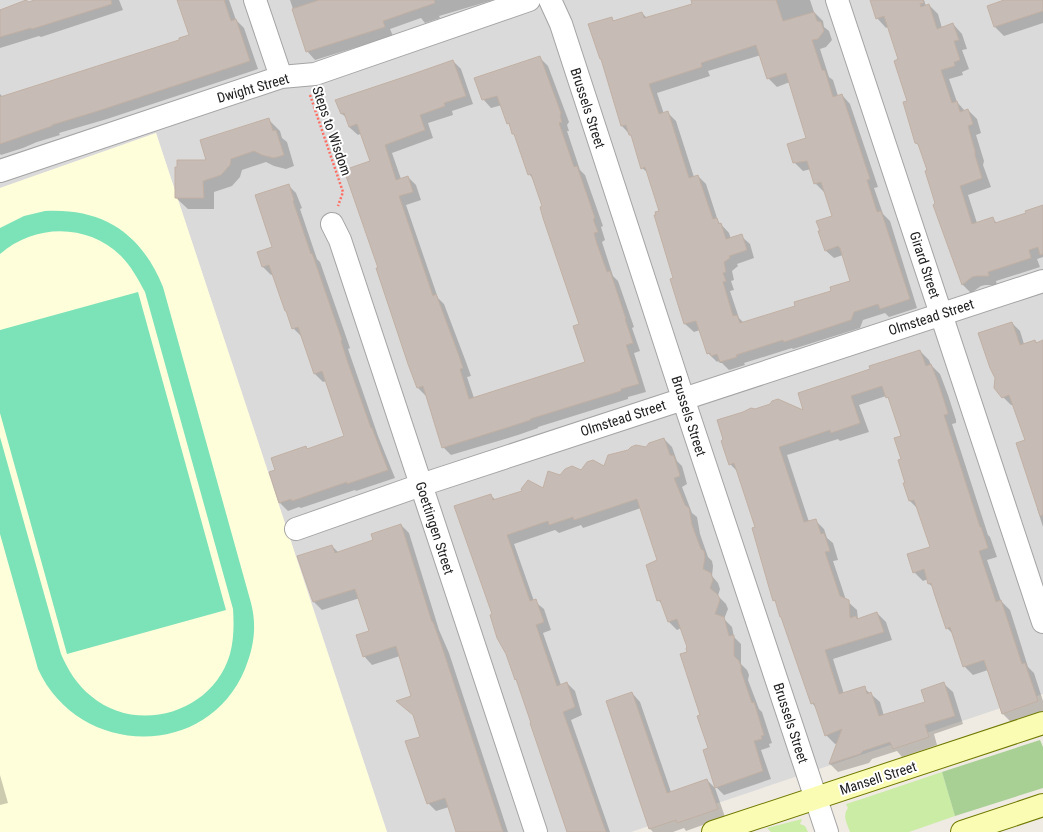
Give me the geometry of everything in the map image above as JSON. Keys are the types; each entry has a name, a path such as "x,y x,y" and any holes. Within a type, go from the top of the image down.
{"street":[{"path":"255,0 281,77"},
{"name":"Dwight Street","path":"0,170 281,77 315,74 529,0"},
{"name":"Brussels Street","path":"550,0 561,24 827,832"},
{"name":"Girard Street","path":"837,0 1043,622"},
{"name":"Goettingen Street","path":"332,224 340,240 536,832"},
{"name":"Olmstead Street","path":"296,529 421,485 683,398 1043,281"},
{"name":"Mansell Street","path":"713,832 1043,723"},
{"path":"962,832 1043,805"}],"path":[{"name":"Steps to Wisdom","path":"303,75 343,192"}],"shaded area":[{"path":"0,0 1043,0 1043,694 631,832 387,832 156,133 0,188"},
{"path":"156,133 387,832 0,832 0,188"}],"green space":[{"path":"45,211 66,211 102,219 118,228 131,238 154,268 163,287 251,603 254,620 254,636 251,653 245,669 227,699 202,720 173,733 142,736 111,732 82,719 57,698 38,669 0,534 0,437 61,654 81,687 109,708 130,714 151,715 171,712 191,704 208,691 221,674 230,654 234,620 233,609 145,292 131,268 121,256 107,245 93,238 77,233 61,231 29,237 14,244 0,254 0,228 24,216"},
{"path":"138,292 226,610 67,654 0,413 0,330"},
{"path":"1040,740 1043,747 1043,788 955,816 942,772"},
{"path":"942,772 955,816 909,832 850,832 845,817 848,808 846,804"},
{"path":"802,819 800,824 805,826 808,832 771,832 767,828"}],"building":[{"path":"26,0 29,2 34,0 111,0 112,4 32,29 31,28 0,37 0,10"},
{"path":"177,0 224,0 231,21 236,19 250,61 52,125 0,144 0,97 179,40 179,38 189,35"},
{"path":"319,0 434,0 435,3 383,21 385,27 306,52 292,9"},
{"path":"691,0 776,0 783,21 814,12 817,21 821,22 824,31 818,39 812,40 822,70 825,71 833,97 842,94 870,179 867,180 877,212 881,211 910,299 880,309 878,304 854,312 851,320 784,342 783,340 736,355 737,357 720,362 717,354 711,356 710,353 707,354 696,321 684,324 670,279 673,278 654,215 656,215 655,212 659,211 645,167 641,169 631,135 629,135 626,125 621,126 601,59 588,24 612,17 613,21 642,12 644,18 692,4","holes":["756,45 767,79 786,73 806,138 787,144 793,163 807,161 814,184 821,182 832,216 816,221 820,231 818,231 825,251 838,246 840,248 850,281 830,287 831,291 794,302 795,306 740,323 737,315 733,316 723,282 726,281 723,273 726,272 724,262 730,258 729,256 747,250 742,234 726,239 721,223 719,224 717,218 713,219 698,175 689,178 668,111 659,114 649,84 702,67 701,63"]},
{"path":"870,0 923,0 924,3 920,4 921,7 929,4 937,29 953,23 959,40 954,41 960,60 954,62 955,66 941,70 952,103 957,101 960,112 968,109 973,124 968,126 982,178 960,186 972,224 993,217 995,223 1026,213 1025,211 1043,205 1043,254 1040,255 1038,247 1029,250 1031,258 988,272 989,276 972,277 962,285 933,205 935,203 925,171 927,170 918,144 915,143 903,102 907,101 894,61 898,59 884,16 876,19"},
{"path":"1004,0 1043,0 1043,11 994,27 987,6"},
{"path":"540,56 561,113 560,116 562,122 559,123 574,167 577,166 595,218 593,219 598,232 594,233 597,244 607,272 610,271 626,319 633,343 626,345 639,384 442,448 423,386 417,388 408,364 376,268 378,268 344,170 370,161 357,124 349,127 344,113 341,114 335,100 453,60 466,96 444,103 445,106 420,115 425,130 385,145 396,180 408,176 413,192 399,196 433,296 436,294 458,353 463,368 460,369 469,399 585,362 573,326 579,324 543,218 540,207 542,206 531,174 528,175 514,134 512,134 509,123 507,124 497,96 482,100 474,78"},
{"path":"269,118 273,131 276,130 284,155 274,158 254,151 231,159 230,165 221,175 203,181 204,198 175,198 175,167 177,167 177,160 206,160 200,140"},
{"path":"289,184 294,200 293,201 342,340 341,341 348,363 371,428 388,470 292,501 291,499 279,503 269,472 275,470 271,458 306,446 307,449 344,436 322,371 314,374 298,327 292,329 269,265 262,267 257,252 272,247 255,195"},
{"path":"1012,322 1020,345 1035,340 1036,343 1043,340 1043,515 1040,516 1016,443 1025,440 1009,395 1002,398 994,388 995,378 978,333"},
{"path":"920,350 926,366 931,364 947,410 948,414 944,415 988,548 979,551 996,602 1001,600 1022,664 1025,663 1038,701 1002,714 984,660 963,667 950,627 946,629 931,583 928,584 924,569 913,573 907,554 930,547 914,500 909,501 903,483 905,483 898,460 901,459 894,438 901,436 888,397 886,398 882,386 851,396 860,423 831,433 830,430 779,447 804,522 816,519 821,534 824,533 830,551 825,552 840,596 849,600 850,618 856,616 857,619 877,612 884,632 825,650 839,694 865,686 867,694 871,692 879,716 925,702 921,690 944,682 955,716 925,725 929,737 893,749 890,742 829,764 842,729 825,736 814,703 811,704 775,600 773,601 752,528 755,527 734,463 729,465 721,441 723,439 717,420 751,408 755,409 770,404 772,401 778,399 803,410 798,393 870,369 869,366"},
{"path":"664,438 670,455 674,456 680,476 674,478 685,505 689,508 692,525 701,549 704,551 705,557 703,569 711,573 713,580 710,588 718,595 720,600 715,614 724,617 729,636 734,635 734,656 739,661 741,666 741,671 752,703 754,702 764,735 761,736 762,739 754,741 763,771 715,788 703,750 708,748 697,716 700,715 680,654 687,652 687,647 677,619 668,622 660,600 657,601 646,565 657,560 637,499 574,520 573,517 549,525 548,521 507,535 530,601 536,599 544,622 536,625 557,686 567,682 575,707 563,712 606,832 567,832 516,679 515,680 506,654 497,638 490,615 492,614 454,506 491,494 493,500 522,491 521,489 528,480 543,488 548,471 560,475 565,469 572,466 581,470 587,462 593,460 604,466 608,455 628,450 636,445 646,447 649,443"},
{"path":"401,524 432,622 441,644 503,832 456,832 445,798 427,804 405,741 420,737 413,715 396,701 411,696 396,646 363,657 356,635 369,631 355,589 313,602 297,556 332,545 335,553 373,540 371,534"},
{"path":"632,692 667,793 707,779 718,809 677,823 676,820 649,829 606,701"}]}
